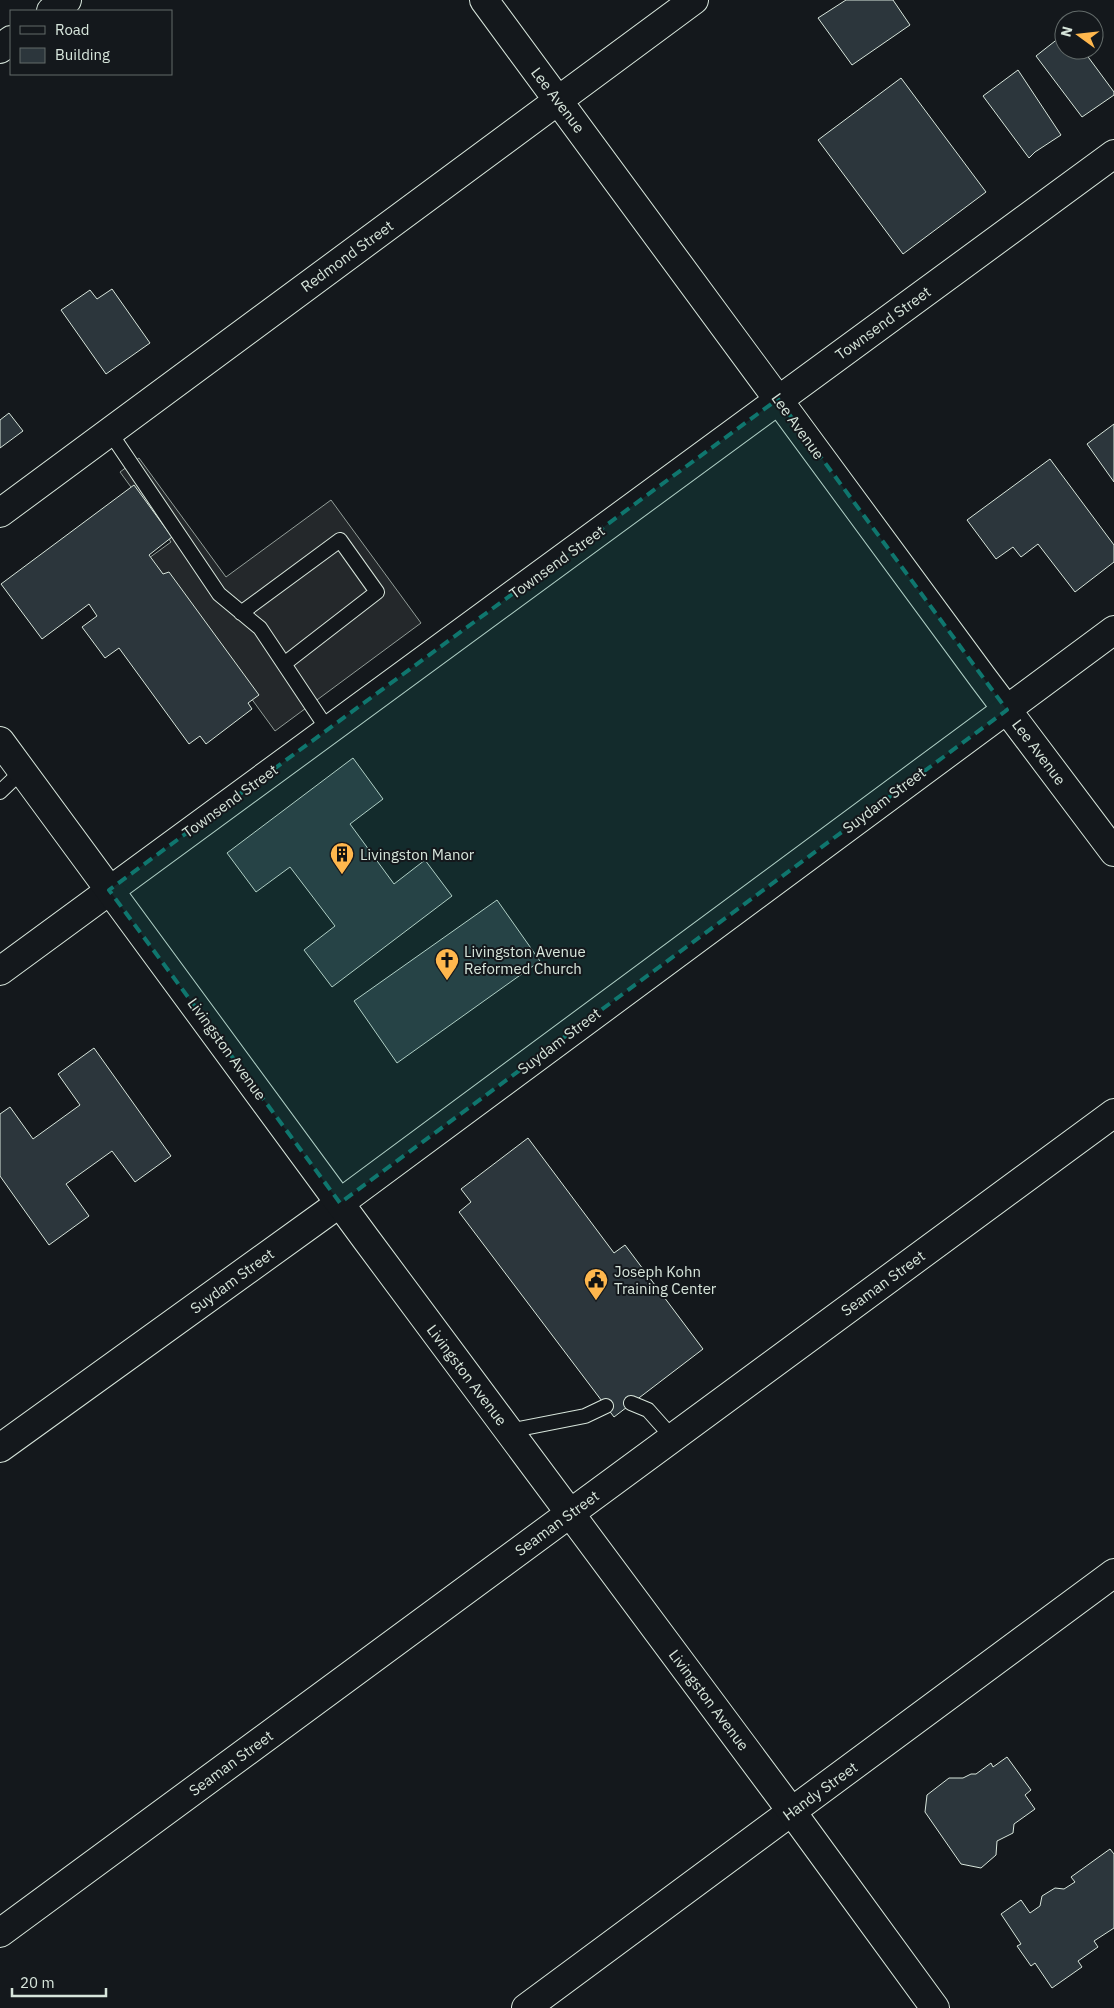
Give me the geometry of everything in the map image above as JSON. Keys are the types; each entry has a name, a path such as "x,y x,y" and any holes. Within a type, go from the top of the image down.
{"street":[{"path":"52,10 66,0"},
{"name":"Lee Avenue","path":"484,0 1007,710 1114,852"},
{"name":"Redmond Street","path":"0,513 694,0"},
{"path":"0,49 10,41"},
{"name":"Townsend Street","path":"0,971 1114,154"},
{"name":"Suydam Street","path":"0,1448 340,1203 1114,630"},
{"name":"Livingston Avenue","path":"0,741 935,2008"},
{"name":"Seaman Street","path":"0,1933 1114,1113"},
{"name":"Handy Street","path":"526,2008 1114,1573"}],"lane":[{"path":"109,431 219,594 260,628 328,730"},
{"path":"241,613 340,540 377,592 284,664"},
{"path":"0,792 22,770"},
{"path":"631,1404 648,1410 672,1437"},
{"path":"509,1431 585,1416 606,1406"}],"highlighted area":[{"path":"778,399 1007,710 340,1203 109,890"}],"shaded area":[{"path":"139,458 226,577 331,500 421,623 275,731 149,558 171,542 120,472"}],"building":[{"path":"846,0 893,0 910,25 852,65 818,18"},
{"path":"1054,42 1054,60 1090,60 1114,92 1114,95 1082,117 1036,56"},
{"path":"1018,70 1061,135 1029,158 983,96"},
{"path":"901,78 986,192 903,254 818,140"},
{"path":"112,289 150,343 106,374 61,310 90,290 97,299"},
{"path":"9,413 23,431 0,448 0,420"},
{"path":"1114,424 1114,482 1087,444"},
{"path":"1050,459 1114,545 1114,562 1075,592 1038,544 1021,557 1013,547 996,559 967,520"},
{"path":"134,485 172,537 149,555 163,574 169,572 259,695 248,703 252,709 206,744 200,736 189,744 119,648 105,658 82,627 97,616 89,604 42,639 1,584"},
{"name":"Livingston Manor","path":"353,758 383,799 350,824 394,884 425,860 452,896 332,987 304,950 335,926 290,867 256,892 227,853"},
{"name":"Livingston Avenue Reformed Church","path":"497,900 540,961 397,1063 354,1001"},
{"path":"94,1048 171,1156 135,1182 112,1151 66,1184 89,1216 49,1245 0,1176 0,1114 10,1107 33,1139 80,1105 58,1074"},
{"name":"Joseph Kohn Training Center","path":"528,1138 614,1253 625,1245 703,1349 614,1417 459,1212 471,1202 461,1189"},
{"path":"1007,1757 1031,1790 1025,1795 1035,1809 1014,1824 1013,1833 997,1841 996,1855 981,1868 961,1864 925,1812 927,1795 949,1778 963,1778 976,1774 991,1763 993,1767"},
{"path":"1110,1849 1114,1854 1114,1928 1094,1941 1098,1947 1078,1961 1082,1967 1052,1988 1035,1963 1031,1966 1017,1946 1021,1944 1001,1914 1021,1900 1030,1913 1040,1906 1042,1896 1055,1888 1064,1889 1075,1882 1071,1877"}],"place":[{"name":"Livingston Manor","path":"342,875"},
{"name":"Livingston Avenue Reformed Church","path":"447,981"},
{"name":"Joseph Kohn Training Center","path":"596,1301"}]}
